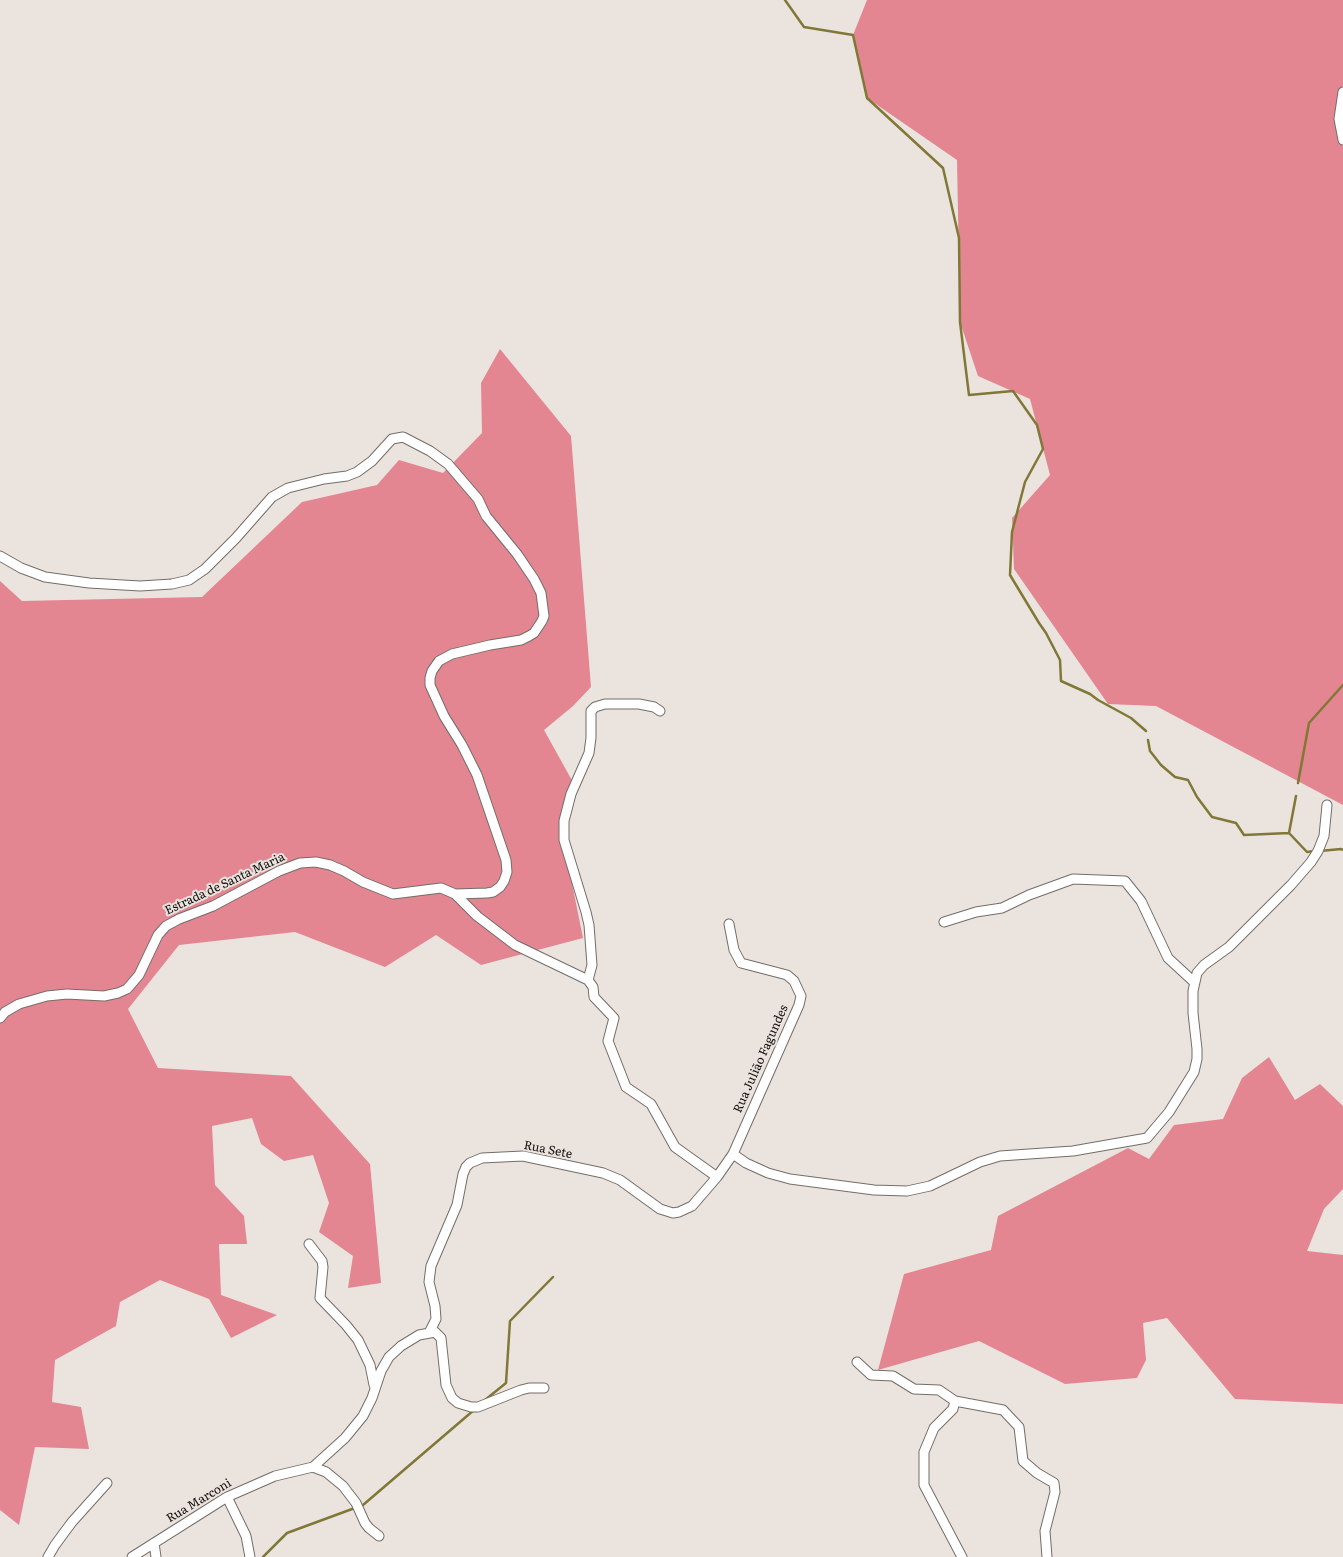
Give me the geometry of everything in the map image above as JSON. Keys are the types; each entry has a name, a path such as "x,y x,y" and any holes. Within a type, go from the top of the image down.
{"street":[{"path":"1343,92 1339,119 1343,140"},
{"name":"Estrada de Santa Maria","path":"0,556 21,568 39,575 89,583 140,586 172,584 189,580 205,569 272,498 288,488 324,479 347,476 357,472 372,460 392,439 399,436 409,438 444,460 478,499 486,516 517,554 534,579 541,593 544,616 534,632 521,640 452,654 439,661 432,671 430,685 444,716 462,745 477,775 506,860 507,872 504,881 493,892 455,894 441,888 393,894 363,882 330,865 316,862 300,863 279,871 214,906 166,926 155,940 139,975 127,989 104,996 67,994 47,996 19,1004 5,1012 0,1018"},
{"path":"588,980 592,965 588,918 570,862 564,840 564,830 567,805 589,753 591,711 595,707 605,704 640,704 654,707 660,711"},
{"path":"733,1154 746,1163 768,1173 790,1179 874,1190 907,1191 930,1186 980,1162 1000,1156 1073,1151 1144,1140 1169,1112 1194,1072 1197,1059 1193,1013 1194,982 1197,973 1204,965 1229,947 1291,885 1311,862 1324,836 1327,805"},
{"path":"944,922 976,912 1002,908 1073,879 1125,881 1140,901 1168,958 1194,982"},
{"path":"455,894 477,916 515,945 588,980 593,986 594,997 614,1018 608,1041 626,1087 651,1104 675,1148 717,1177"},
{"name":"Rua Julião Fagundes","path":"730,924 734,950 741,963 787,975 794,981 801,996 799,1005 733,1154"},
{"name":"Rua Sete","path":"429,1333 436,1319 429,1282 430,1273 435,1255 456,1205 466,1167 470,1162 482,1158 523,1156 603,1173 620,1180 660,1209 679,1212 692,1206 717,1177 733,1154"},
{"path":"309,1244 322,1261 320,1298 346,1324 358,1340 370,1365 375,1388"},
{"path":"429,1333 435,1332 441,1338 446,1385 452,1398 458,1403 478,1407 521,1390 544,1388"},
{"name":"Rua Marconi","path":"132,1557 226,1497 275,1476 313,1467 357,1425 367,1409 381,1371 389,1357 401,1346 429,1333"},
{"path":"857,1362 871,1375 893,1376 914,1389 939,1390 955,1401 1004,1410 1019,1426 1023,1461 1037,1473 1054,1482 1055,1492 1046,1531 1047,1557"},
{"path":"955,1401 953,1408 934,1428 924,1452 924,1485 962,1557"},
{"path":"313,1467 326,1472 343,1486 356,1503 368,1528 379,1536"},
{"path":"48,1557 78,1515 107,1483"},
{"path":"226,1497 246,1536 250,1557"},
{"path":"154,1543 156,1557"}],"shaded area":[{"path":"867,0 1343,0 1343,805 1156,706 1108,704 1014,569 1012,518 1050,475 1030,399 978,376 960,322 957,160 867,98 853,35"},
{"path":"500,349 571,436 591,687 573,706 544,730 574,784 559,819 583,938 481,965 436,935 385,967 295,932 179,945 128,1009 158,1068 291,1076 370,1164 381,1283 348,1288 353,1256 319,1232 329,1203 313,1155 284,1161 261,1144 252,1118 212,1126 215,1185 244,1216 247,1244 219,1244 221,1295 277,1315 231,1338 209,1299 160,1280 120,1302 116,1326 55,1360 52,1402 81,1407 89,1449 35,1447 19,1525 0,1510 0,581 22,601 202,597 302,502 377,485 399,460 443,473 482,433 481,383"},
{"path":"1269,1057 1295,1100 1320,1084 1343,1106 1343,1189 1324,1209 1307,1251 1343,1255 1343,1404 1235,1399 1167,1318 1143,1323 1146,1360 1137,1378 1065,1384 979,1341 878,1370 904,1274 991,1250 998,1216 1128,1148 1149,1159 1174,1125 1223,1119 1242,1078"}],"waterway":[{"path":"785,0 804,27 853,35 867,98 943,168 959,238 960,322 969,395 1013,391 1037,425 1043,449 1025,482 1012,532 1010,575 1046,633 1060,660 1061,681 1090,694 1131,718 1146,731"},
{"path":"1298,783 1309,723 1343,685"},
{"path":"1148,740 1150,751 1161,765 1175,777 1188,780 1197,797 1212,817 1236,823 1244,835 1289,833 1307,852 1315,851"},
{"path":"1289,833 1296,796"},
{"path":"1320,851 1343,850"},
{"path":"485,1400 506,1383 510,1321 553,1277"},
{"path":"263,1557 287,1533 363,1505 474,1410"}]}
